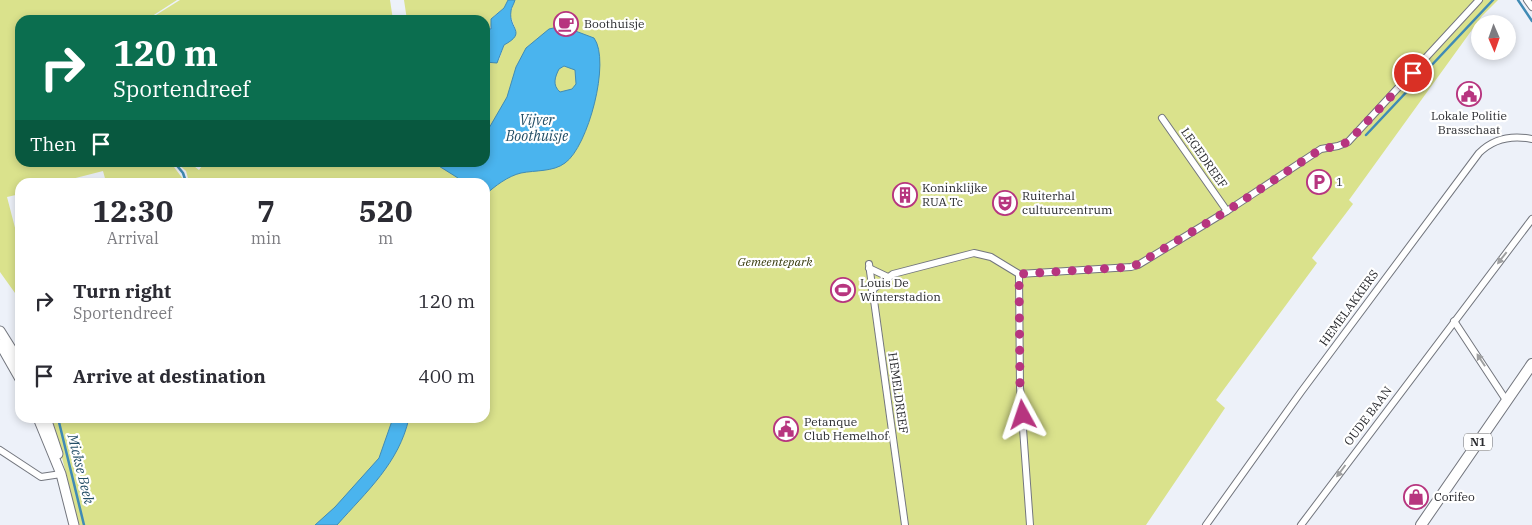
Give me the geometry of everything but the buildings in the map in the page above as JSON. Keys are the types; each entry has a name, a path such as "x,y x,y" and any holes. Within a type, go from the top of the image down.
{"main road":[{"path":"0,331 15,355"},
{"path":"0,344 15,370"},
{"name":"N1","path":"1427,522 1506,400 1532,364"},
{"path":"40,423 61,474 74,525"},
{"path":"48,423 60,460 61,474"}],"street":[{"path":"872,290 888,276 974,253 992,257 1019,274 1131,267 1227,211 1321,149 1348,142 1479,0"},
{"path":"1527,0 1532,7"},
{"name":"LEGEDREEF","path":"1162,118 1227,211"},
{"name":"HEMELAKKERS","path":"1206,525 1306,384 1479,153 1490,144 1502,139 1519,137 1532,139"},
{"name":"OUDE BAAN","path":"1301,525 1532,219"},
{"name":"HEMELDREEF","path":"888,276 869,266 905,525"},
{"path":"1019,274 1020,387 1030,525"},
{"path":"1454,321 1506,400"},
{"path":"0,450 41,477 61,474"}],"green space":[{"path":"0,0 177,0 154,15 15,15 15,167 174,167 182,178 105,178 103,171 76,178 15,178 15,195 7,197 15,228 15,293 0,272"},
{"path":"180,0 390,0 392,15 156,15"},
{"path":"404,0 508,0 504,8 494,16 490,28 490,15 406,15"},
{"name":"Gemeentepark","path":"515,0 1498,0 1483,15 1471,15 1471,31 1349,200 1353,204 1312,258 1317,263 1216,400 1225,408 1146,525 79,525 53,423 490,423 490,178 188,178 186,171 182,167 195,167 199,170 201,167 490,167 490,63 499,60 504,45 516,31 510,14"}],"water":[{"path":"508,0 515,0 511,10 511,17 516,33 515,37 504,45 497,63 490,62 491,19 504,8"},
{"name":"Vijver Boothuisje","path":"562,26 594,38 599,49 600,65 594,103 582,140 574,154 565,163 550,169 516,174 490,191 490,178 458,178 440,167 490,167 490,126 507,97 516,67 526,48 549,29","holes":["564,66 575,70 576,84 572,89 560,92 555,84 555,78 559,69"]},
{"path":"391,423 407,423 398,449 390,463 337,525 315,525 335,507 379,458"}],"waterway":[{"path":"1366,135 1493,0"},
{"path":"1518,0 1532,21"},
{"path":"178,167 185,178"},
{"name":"Mickse Beek","path":"59,423 84,525"}],"place":[{"name":"Boothuisje","path":"566,24"},
{"name":"Lokale Politie Brasschaat","path":"1469,94"},
{"name":"1","path":"1319,182"},
{"name":"Koninklijke RUA Tc","path":"905,195"},
{"name":"Ruiterhal cultuurcentrum","path":"1005,203"},
{"name":"Louis De Winterstadion","path":"843,290"},
{"name":"Petanque Club Hemelhof","path":"786,429"},
{"name":"Corifeo","path":"1416,497"}],"route":[{"path":"1023,415 1020,387 1019,274 1131,267 1138,264 1190,235 1321,149 1348,142 1413,73"}]}
